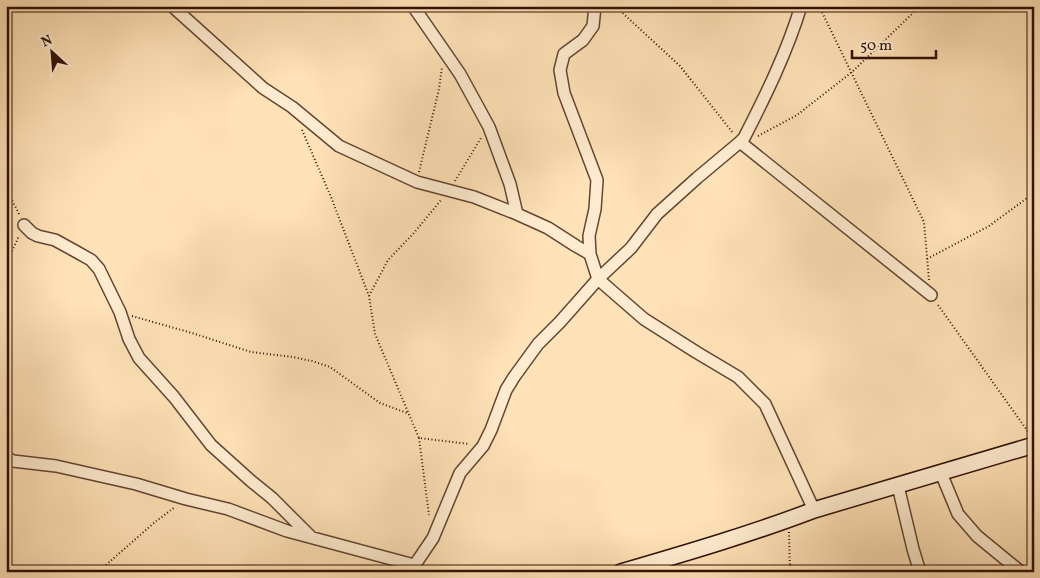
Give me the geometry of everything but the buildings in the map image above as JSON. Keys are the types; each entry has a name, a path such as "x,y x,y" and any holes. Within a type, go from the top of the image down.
{"street":[{"path":"172,6 263,88 292,107 339,146 417,182 474,197 517,214 548,228 590,254"},
{"path":"413,6 460,74 489,127 510,184 517,214"},
{"path":"596,6 593,26 583,40 564,54 560,70 564,93 597,180 595,209 589,236 590,254 598,279 644,319 738,377 765,404 814,510"},
{"path":"6,457 13,461 56,466 136,484 228,509 287,531 412,568 432,538 460,472 483,446 506,390 538,344 598,279 631,248 657,214 742,140 777,71 793,33 801,6"},
{"path":"742,140 931,295"},
{"path":"24,225 32,233 55,240 91,260 99,268 139,358 211,445 272,498 311,537"},
{"path":"621,572 789,520 814,510 941,473 1031,439"},
{"path":"941,473 958,514 977,536 1021,572"},
{"path":"898,486 920,572"}],"path":[{"path":"615,6 680,66 742,140 757,137 797,114 852,72 918,6"},
{"path":"819,6 924,222 931,295 985,370 1031,439"},
{"path":"417,182 439,89 444,52"},
{"path":"292,107 369,296 375,334 419,438 432,538"},
{"path":"369,296 388,260 413,234 449,190 489,127"},
{"path":"6,188 24,225 6,264"},
{"path":"927,259 989,226 1034,193"},
{"path":"120,312 251,352 293,357 330,367 380,403 408,413"},
{"path":"419,438 483,446"},
{"path":"98,572 186,499"},
{"path":"789,520 790,572"},
{"path":"790,566 816,572"}]}
